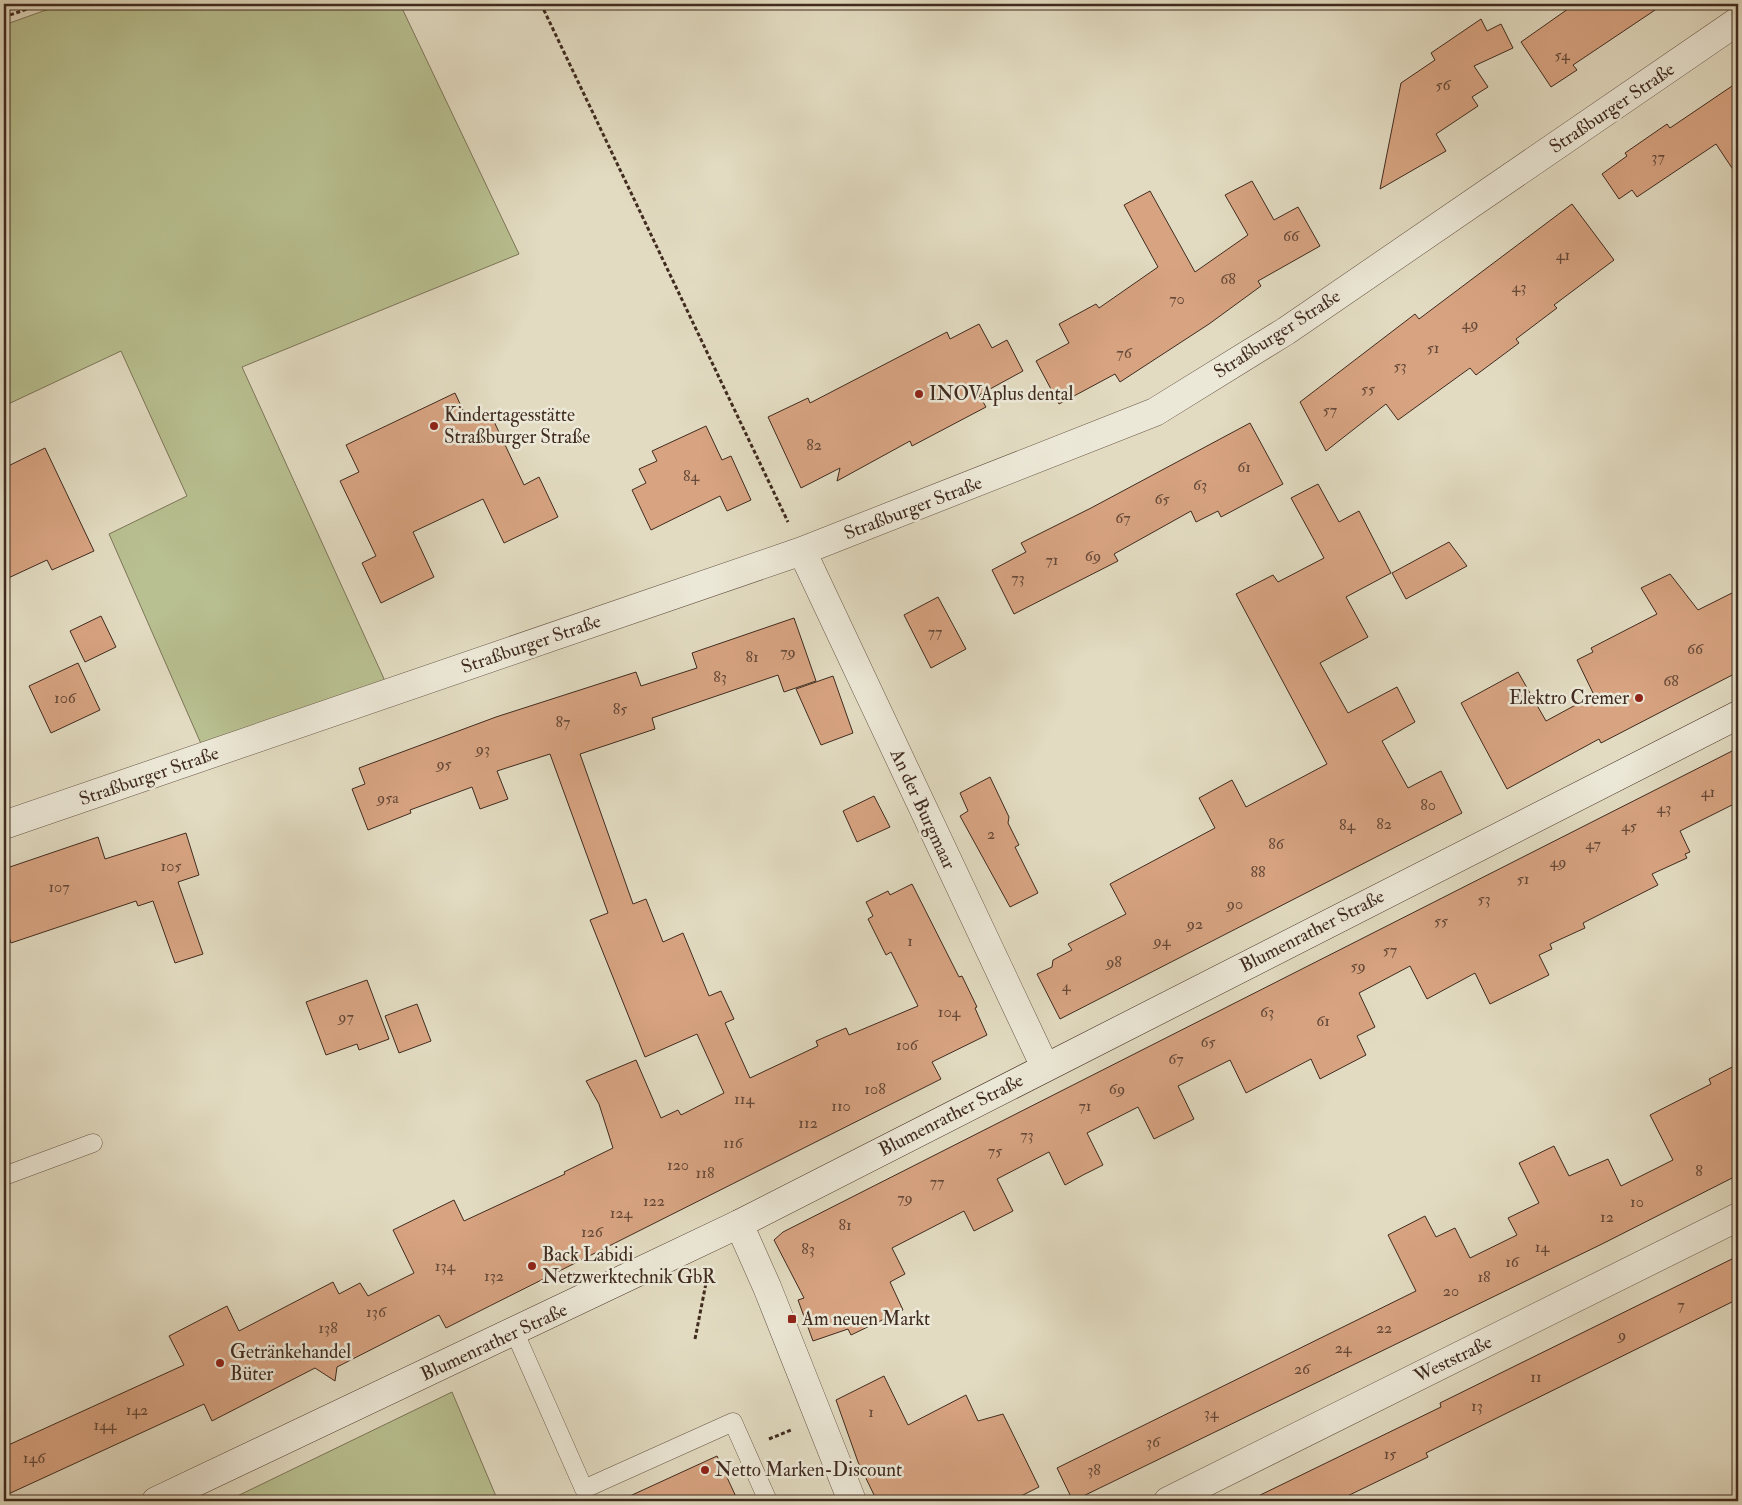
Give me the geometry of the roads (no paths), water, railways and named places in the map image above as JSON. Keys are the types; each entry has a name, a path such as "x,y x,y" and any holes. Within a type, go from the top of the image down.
{"street":[{"name":"Straßburger Straße","path":"4,824 802,551 1155,412 1286,331 1738,22"},
{"name":"An der Burgmaar","path":"802,551 1045,1066"},
{"name":"Blumenrather Straße","path":"156,1501 739,1224 1045,1066 1738,714"},
{"name":"Weststraße","path":"1168,1501 1738,1217"},
{"path":"739,1224 767,1287 852,1501"}],"lane":[{"path":"4,1176 93,1143"},
{"path":"514,1332 584,1489 733,1422 768,1501"}],"place":[{"name":"INOVAplus dental","path":"919,394"},
{"name":"Kindertagesstätte Straßburger Straße","path":"434,426"},
{"name":"Elektro Cremer","path":"1639,698"},
{"name":"Back Labidi Netzwerktechnik GbR","path":"532,1266"},
{"name":"Am neuen Markt","path":"792,1319"},
{"name":"Getränkehandel Büter","path":"220,1363"},
{"name":"Netto Marken-Discount","path":"705,1470"}]}
